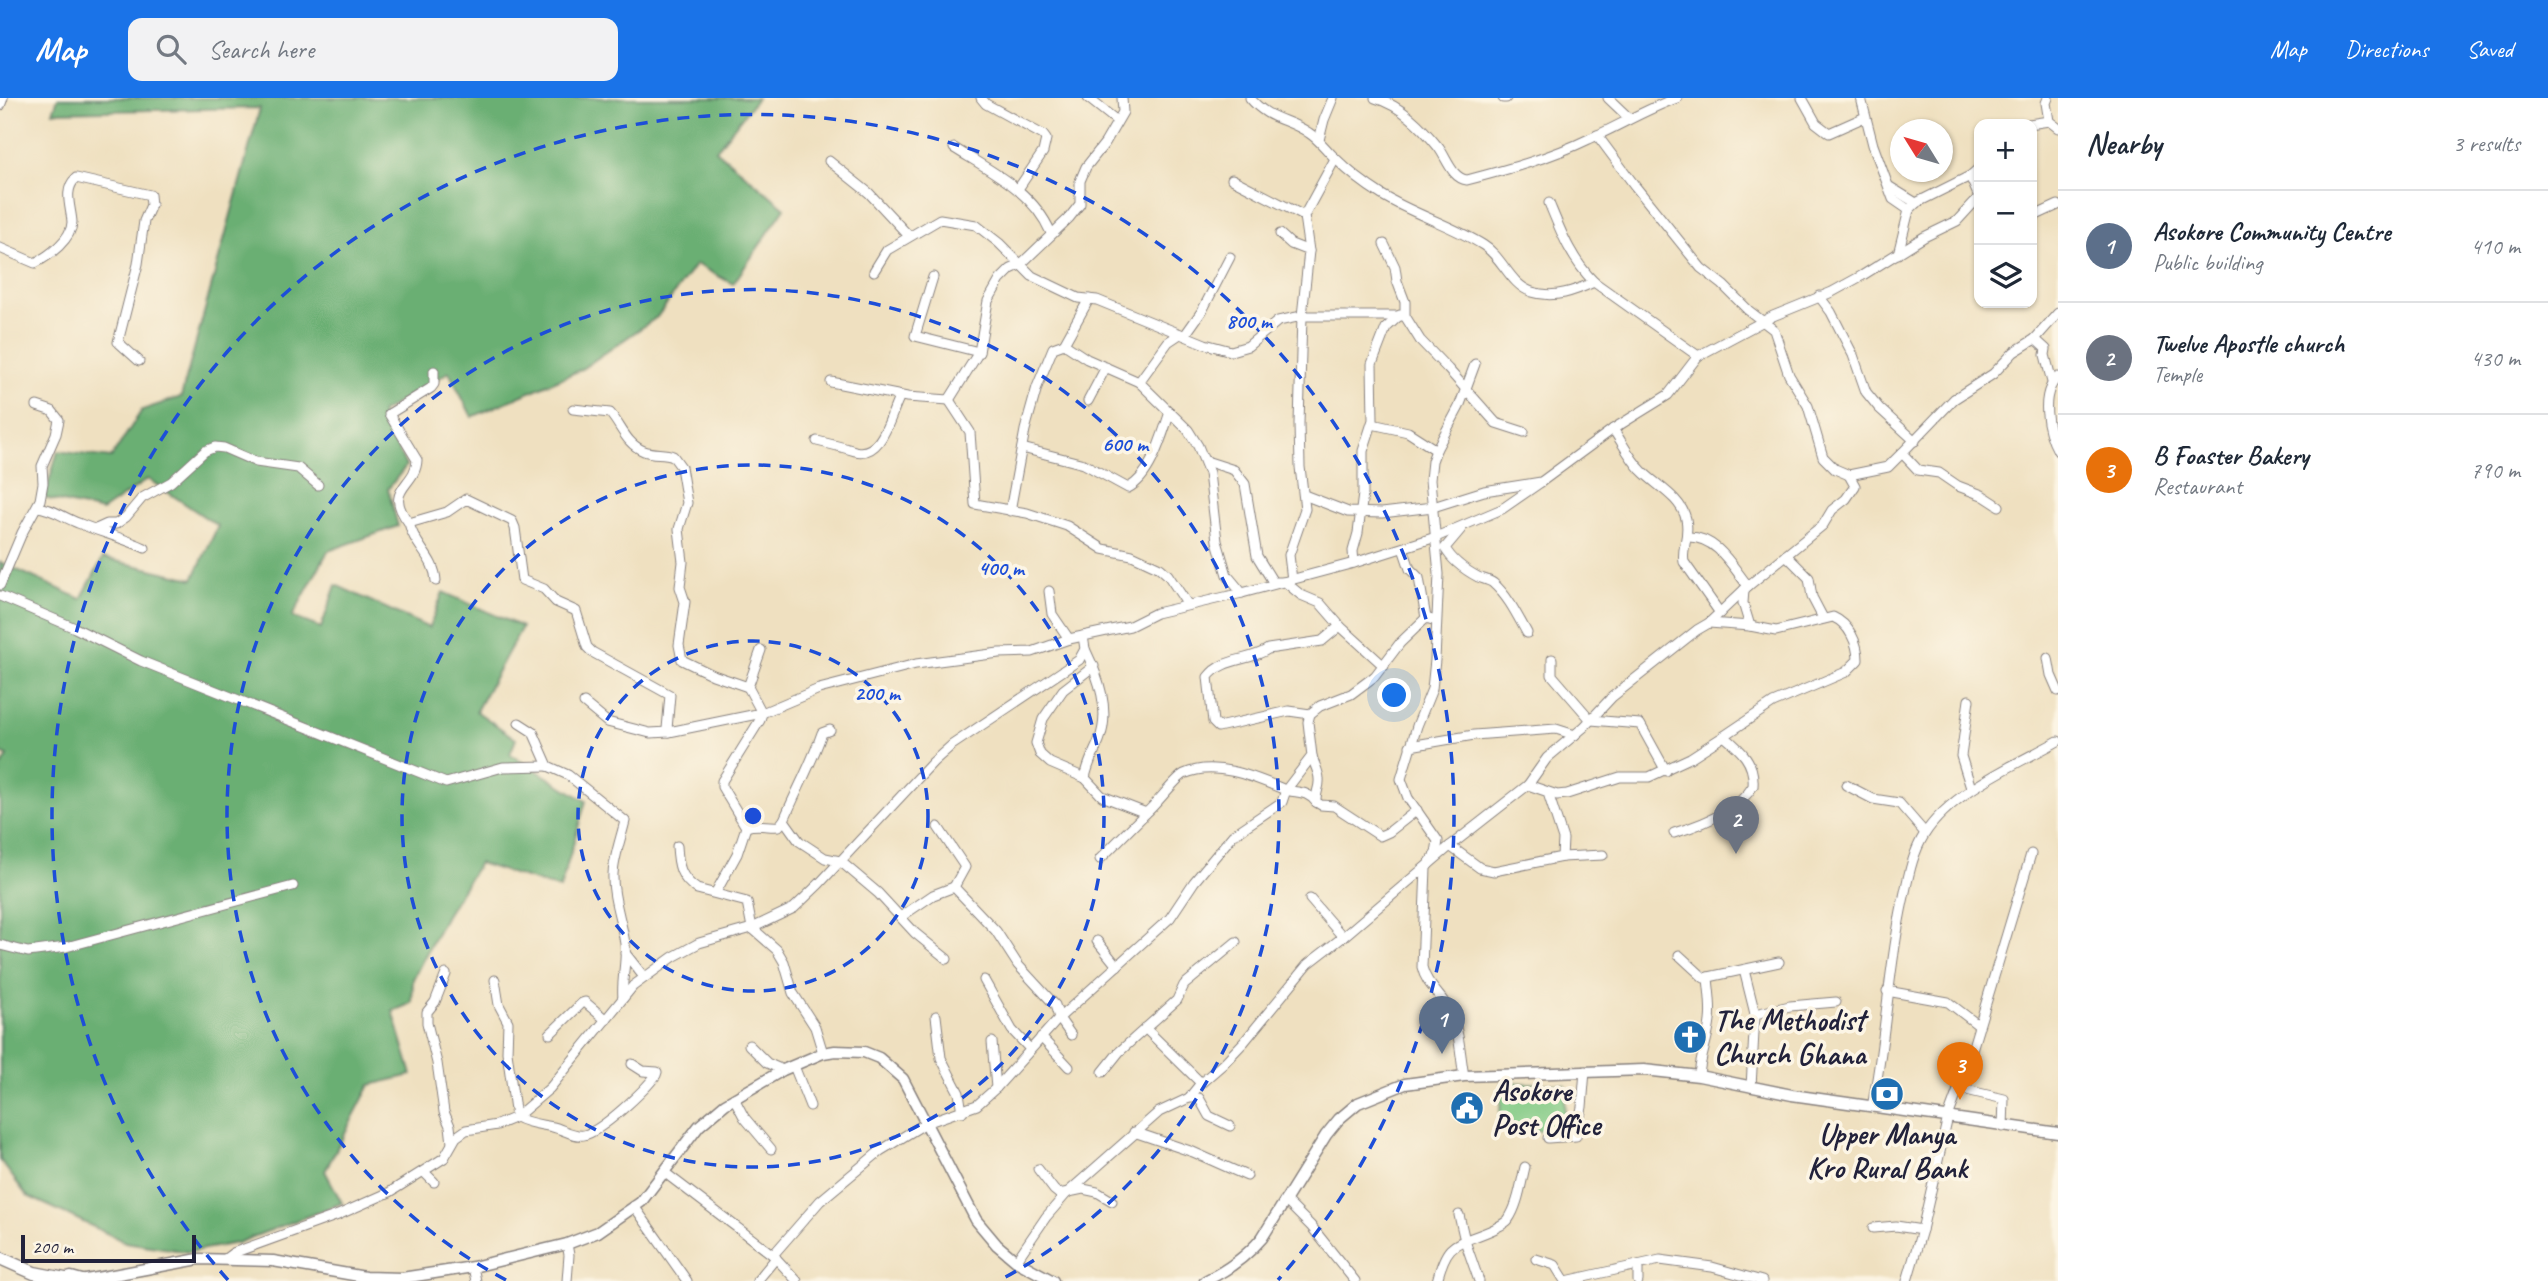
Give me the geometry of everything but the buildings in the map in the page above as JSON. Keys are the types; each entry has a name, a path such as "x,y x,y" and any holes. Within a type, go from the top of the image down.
{"highway":[{"path":"0,1258 38,1277 64,1280 74,1278 81,1281"}],"main road":[{"path":"81,1281 177,1262 225,1259 273,1261 312,1266 346,1275 402,1278 473,1267 568,1244 598,1231 634,1206 699,1126 734,1098 788,1068 822,1053 864,1052 878,1058 902,1079 976,1220 997,1245 1016,1261 1053,1281"},
{"path":"1205,1281 1230,1268 1251,1250 1326,1135 1348,1110 1358,1103 1405,1084 1464,1076 1644,1070 1699,1076 1872,1107 2058,1133"},
{"path":"120,1281 132,1272"}],"street":[{"path":"0,106 3,98"},
{"path":"981,98 986,104 1046,139 1042,152 1018,189"},
{"path":"1088,98 1117,121"},
{"path":"949,400 979,352 988,301 1000,281 1069,218 1080,204 1080,181 1086,167 1105,144 1123,112 1122,98"},
{"path":"1250,98 1269,115 1306,130 1320,140 1335,159 1380,194 1413,213 1450,227 1485,246 1499,258 1515,280 1529,291 1549,295 1573,292 1594,282"},
{"path":"1320,140 1333,98"},
{"path":"1375,98 1391,103 1418,125 1461,179 1467,180 1548,157 1677,98"},
{"path":"1608,98 1629,118"},
{"path":"1802,98 1816,123 1829,133 1865,117"},
{"path":"1861,98 1878,159 1893,199 1913,206"},
{"path":"2048,98 2046,103 2049,121 2058,128"},
{"path":"2037,123 2049,121"},
{"path":"1189,1098 1244,1042 1308,964 1528,785 1547,758 1575,735 1612,697 1709,623 1746,588 1824,525 1832,510 1851,494 1856,486 1849,475 1835,469 1823,457 1808,406 1789,375 1781,345 1773,330 1701,268 1634,186 1597,135"},
{"path":"954,148 1018,189 1043,216 1051,233"},
{"path":"1335,159 1304,216 1309,251 1302,316 1299,424 1304,495 1302,522 1289,555 1288,581 1300,594 1320,603 1340,626 1384,666"},
{"path":"829,161 869,193 909,236"},
{"path":"1898,254 1913,206 1974,173"},
{"path":"1970,176 1974,185"},
{"path":"0,248 35,264 66,238 72,222 69,191 75,178 150,195 152,205 144,221 138,264 118,342 139,361"},
{"path":"1232,179 1304,216"},
{"path":"584,704 607,722 650,733 669,732 761,713 819,689 888,670 999,653 1032,652 1069,639 1130,626 1156,613 1288,581 1436,537 1502,509 1613,429 1668,395 1698,356 1764,321 1832,292 1924,237 1957,221 1974,202"},
{"path":"1549,203 1579,267 1594,282 1698,356"},
{"path":"2037,215 2058,205"},
{"path":"874,271 887,250 909,236 940,219 956,220 976,225 999,243 1032,276 1078,298 1097,300 1205,344 1231,351 1248,346 1278,321 1302,316 1402,315"},
{"path":"1280,234 1292,244 1309,251"},
{"path":"1354,563 1353,551 1361,512 1363,451 1372,424 1372,364 1386,328 1402,315 1405,302 1395,267 1384,244"},
{"path":"1139,382 1168,342 1182,334 1202,311 1230,257"},
{"path":"933,277 915,336 979,352"},
{"path":"1819,296 1831,312 1853,355 1866,392 1879,408 1915,441"},
{"path":"1010,511 1025,430 1037,387 1052,348 1064,344 1089,299"},
{"path":"1849,475 1888,467 1954,399 1993,374 2014,352 2035,339 2058,313"},
{"path":"1402,315 1420,340 1496,423 1524,432"},
{"path":"2035,339 2046,349 2045,355 2055,379 2047,400 2049,435 2058,451"},
{"path":"1064,344 1139,382 1188,430 1206,461 1217,541 1227,575 1242,593"},
{"path":"1464,1076 1455,1021 1448,1007 1425,979 1422,967 1426,868 1436,853 1438,841 1408,798 1401,779 1410,746 1432,689 1431,620 1440,574 1430,480 1436,450 1466,389 1475,364"},
{"path":"1088,401 1106,367"},
{"path":"433,371 434,384 431,388 389,414 417,460 414,471 399,496 402,514 409,523 412,537 435,568 436,581"},
{"path":"831,382 900,396 949,400"},
{"path":"817,441 844,446 858,452 875,447 882,440 891,411 900,396"},
{"path":"949,400 970,432 975,504 1027,513 1067,526 1103,549 1132,555 1160,568 1168,575 1188,605"},
{"path":"0,585 22,533 37,508 43,483 42,466 59,420 52,411 37,406"},
{"path":"573,409 610,413 625,438 634,445 643,451 673,456 679,464 687,503 679,529 683,562 680,587 685,602 678,645 682,660 713,676 748,687"},
{"path":"1022,448 1084,464 1128,488 1134,486 1155,457 1170,412"},
{"path":"1372,424 1408,432 1436,450"},
{"path":"1613,429 1640,470 1682,509 1689,537 1682,553 1684,562 1720,613"},
{"path":"96,529 107,524 116,524 126,517 142,498 171,482 205,451 215,447 224,448 256,462 298,468 318,485"},
{"path":"1902,453 1918,470 1938,473 1999,506"},
{"path":"1206,461 1234,470 1245,484 1257,556 1273,582 1288,581"},
{"path":"1304,495 1345,511 1408,512 1484,491 1541,482"},
{"path":"409,523 447,512 466,499 512,521 522,580 544,589 556,602 576,611 587,647 592,652 670,695 669,732"},
{"path":"37,508 44,508 145,548"},
{"path":"1465,525 1445,548 1446,552 1475,576 1491,581 1509,600 1527,633"},
{"path":"1689,537 1699,537 1716,546 1746,588 1743,603 1749,626"},
{"path":"1403,548 1410,569 1419,578 1431,620"},
{"path":"1786,555 1809,578 1812,597 1823,618"},
{"path":"1049,591 1052,614 1069,639"},
{"path":"0,596 75,628 141,662 446,783 503,767 548,766 568,775 625,821 613,874 625,953 623,998"},
{"path":"1528,785 1548,793 1567,794 1620,777 1649,776 1666,771 1773,703 1846,673 1858,660 1858,653 1847,627 1833,617 1776,631 1709,623"},
{"path":"1316,802 1315,793 1320,785 1320,775 1312,756 1308,722 1310,713 1320,706 1351,694 1375,676 1400,643 1431,620"},
{"path":"1310,713 1289,710 1218,727 1213,722 1208,677 1223,663 1268,649 1322,641 1340,626"},
{"path":"1083,636 1105,708 1105,722 1088,761 1085,778"},
{"path":"225,1259 233,1253 338,1215 390,1192 444,1158 452,1143 466,1130 497,1125 516,1117 550,1088 623,998 644,977 699,943 752,928 794,908 952,745 1067,670 1079,660 1086,649"},
{"path":"716,892 737,854 746,827 722,787 722,781 760,720 761,713 748,687 761,650"},
{"path":"2048,658 2051,676 2058,691"},
{"path":"1552,659 1552,675 1591,719 1640,724 1666,771"},
{"path":"1094,666 1063,690 1043,719 1036,743 1040,754 1050,763 1085,778 1102,796 1146,813"},
{"path":"1969,700 1961,755 1971,788"},
{"path":"519,723 533,732 548,766"},
{"path":"1410,746 1474,735 1556,729 1575,735"},
{"path":"746,827 761,824 768,827 779,826 815,755 822,733 830,730"},
{"path":"1674,833 1712,818 1741,800 1753,786 1751,765 1740,750 1724,736"},
{"path":"1872,1107 1887,991 1908,880 1917,848 1925,833 1971,788 2058,741"},
{"path":"757,1281 820,1201 880,1151 926,1123 977,1105 996,1088 1059,1018 1170,918 1226,842 1282,802 1286,790 1312,756"},
{"path":"1100,859 1183,775 1207,769 1238,772 1286,790 1305,792 1321,805 1334,806 1380,836 1417,810"},
{"path":"1846,785 1873,799 1899,803 1925,833"},
{"path":"1548,793 1563,839 1562,857"},
{"path":"784,820 799,841 825,858 840,861 902,916 915,933 947,959"},
{"path":"902,916 933,895 954,887 965,867 938,827"},
{"path":"677,846 678,864 685,880 697,889 747,902 752,928 777,950 785,962 793,993 814,1027 822,1053"},
{"path":"1450,846 1487,871 1562,857 1603,855"},
{"path":"1908,1281 1948,1117 2031,854"},
{"path":"0,945 28,952 66,947 293,886"},
{"path":"954,887 996,931 1018,965 1055,1005 1059,1018 1072,1035"},
{"path":"1310,899 1343,937"},
{"path":"1097,941 1117,966"},
{"path":"1103,1072 1119,1052 1177,1000 1184,985 1236,942"},
{"path":"625,953 644,977"},
{"path":"1679,955 1700,975 1708,977 1779,962"},
{"path":"1744,970 1755,1014 1751,1087"},
{"path":"446,974 435,1002 427,1012 427,1023 452,1143"},
{"path":"1699,1076 1700,1058 1710,1023 1708,977"},
{"path":"495,980 499,1005 508,1022 507,1052 516,1117"},
{"path":"984,980 1012,1030 1030,1049"},
{"path":"1887,991 1948,1002 1978,1025"},
{"path":"550,1034 585,1002 606,1020"},
{"path":"1755,1014 1790,1006 1836,1002"},
{"path":"936,1016 941,1058 959,1093 962,1112"},
{"path":"1146,1028 1201,1083"},
{"path":"1041,1037 1069,1067"},
{"path":"992,1042 996,1088"},
{"path":"749,1045 764,1061 788,1068 810,1106"},
{"path":"516,1117 527,1123 583,1135 599,1128 656,1076 657,1072 643,1072 632,1064"},
{"path":"1548,1138 1577,1134 1585,1071"},
{"path":"1958,1088 2004,1099 2003,1127"},
{"path":"734,1098 744,1117 771,1149"},
{"path":"1016,1261 1046,1217 1066,1194 1159,1112 1189,1098 1199,1098 1209,1116 1230,1126"},
{"path":"1134,1132 1193,1152 1247,1176"},
{"path":"1437,1281 1443,1257 1456,1243 1502,1225 1508,1219 1525,1167"},
{"path":"1038,1168 1054,1190 1066,1194 1083,1189 1097,1192 1112,1201"},
{"path":"424,1172 433,1182"},
{"path":"664,1172 774,1257 797,1281"},
{"path":"1286,1200 1311,1226 1355,1281"},
{"path":"634,1206 687,1281"},
{"path":"1460,1215 1465,1241 1479,1281"},
{"path":"1873,1228 1896,1226 1922,1230"},
{"path":"567,1281 568,1244"},
{"path":"1536,1259 1555,1265 1565,1281 1660,1260 1681,1261 1762,1281"},
{"path":"1638,1265 1638,1281"},
{"path":"473,1267 476,1281"}],"green space":[{"path":"58,98 757,98 716,150 785,208 733,284 696,264 657,317 580,370 472,417 449,372 381,413 406,466 388,489 398,526 328,551 292,617 321,628 336,585 429,628 443,592 522,627 476,711 516,739 510,754 586,801 560,889 479,863 446,915 413,979 412,1003 393,1011 412,1075 370,1085 325,1171 342,1203 237,1243 188,1252 125,1242 27,1196 0,1160 0,768 8,756 0,753 0,562 81,599 103,558 193,579 218,526 148,479 102,511 44,498 58,451 111,458 142,410 181,397 260,108 53,112"},
{"path":"1502,1082 1566,1085 1563,1132 1499,1128"}],"place":[{"name":"Twelve Apostle church","path":"1736,854"},
{"name":"The Methodist Church Ghana","path":"1690,1037"},
{"name":"Asokore Community Centre","path":"1442,1054"},
{"name":"Upper Manya Kro Rural Bank","path":"1887,1094"},
{"name":"B Foaster Bakery","path":"1960,1100"},
{"name":"Asokore Post Office","path":"1467,1108"}]}
